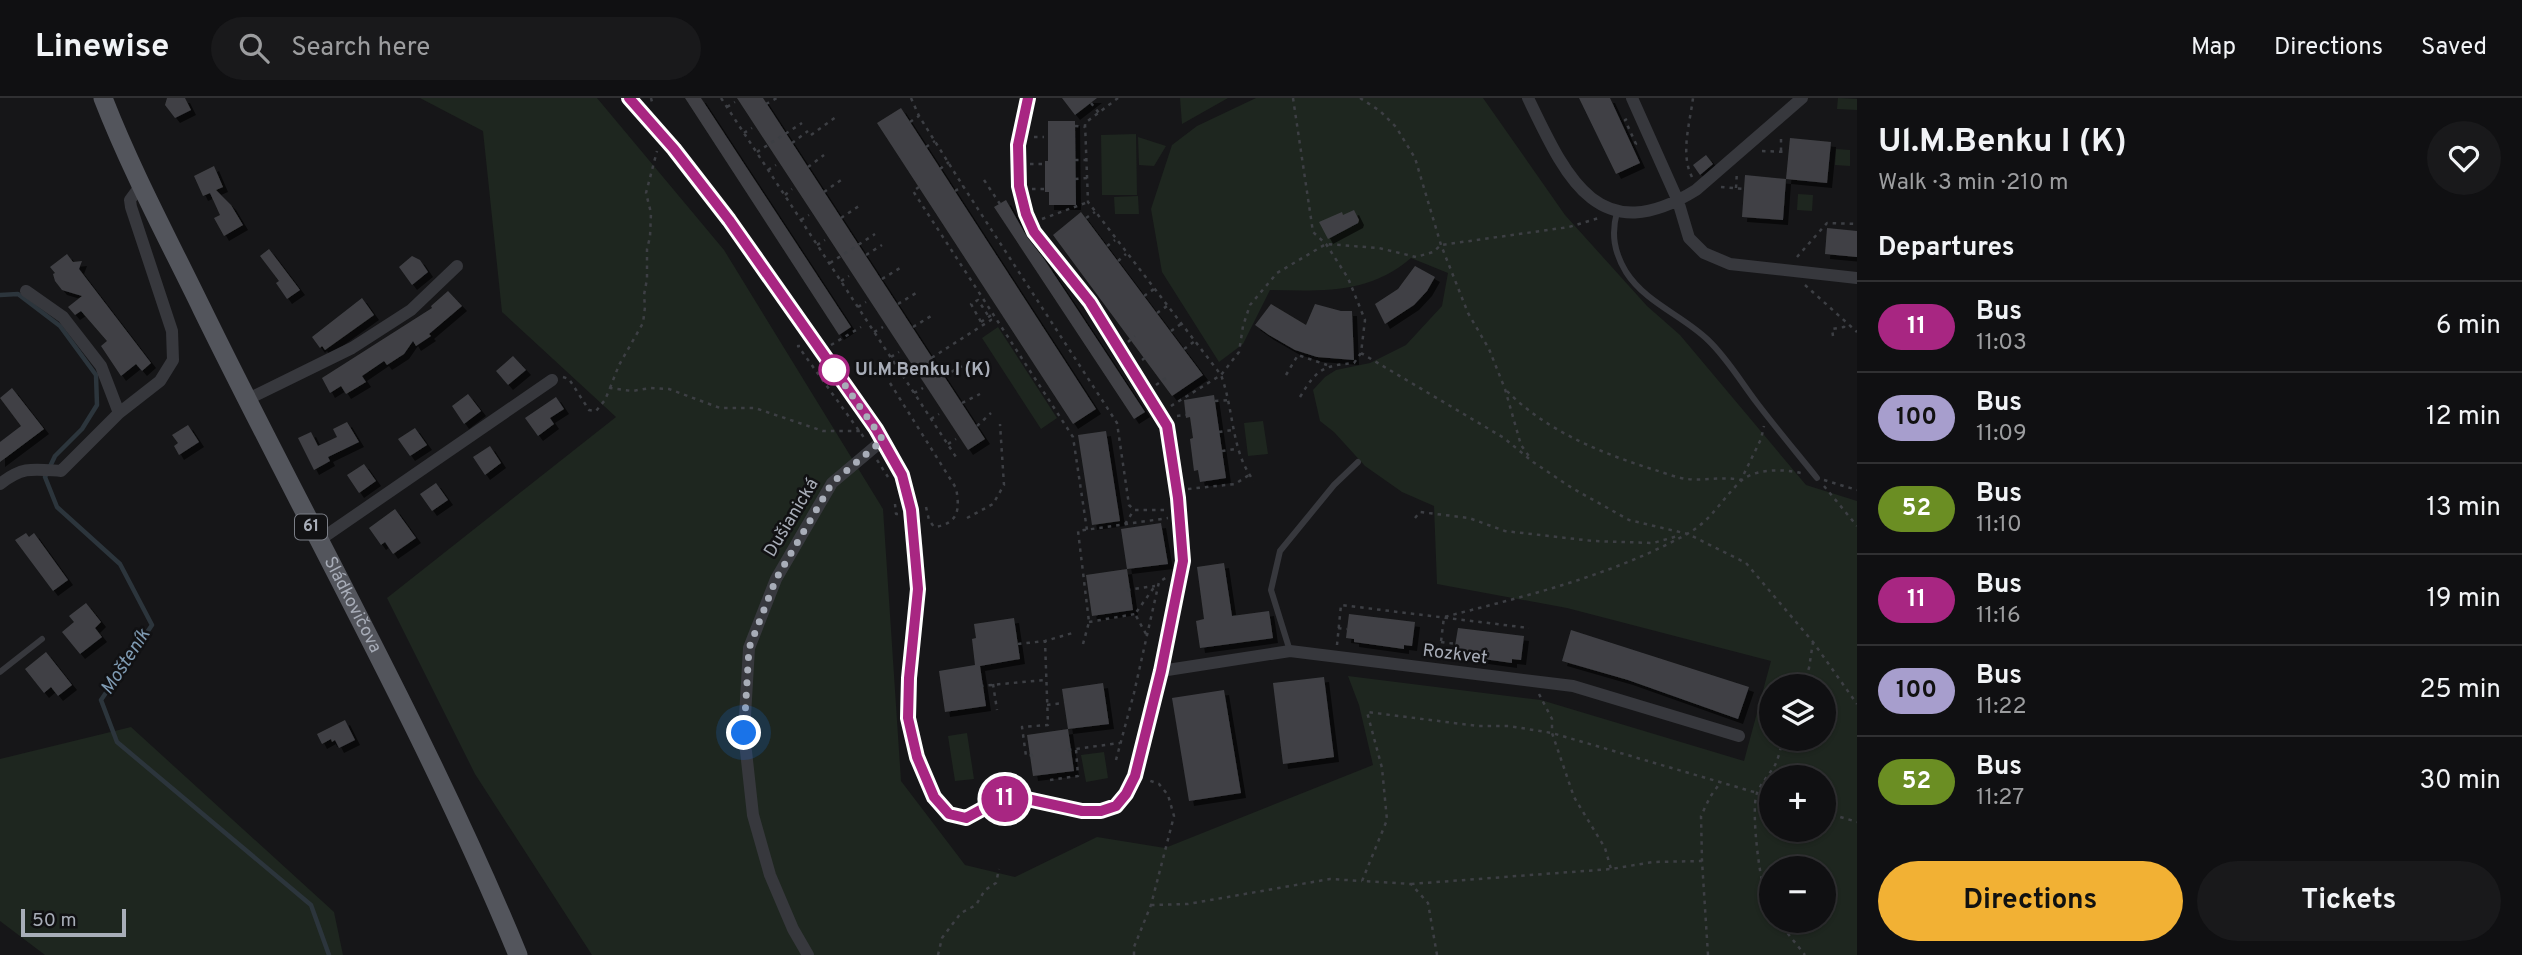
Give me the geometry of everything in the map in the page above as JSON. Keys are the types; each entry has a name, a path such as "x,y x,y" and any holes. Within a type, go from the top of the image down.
{"main road":[{"name":"Sládkovičova","path":"103,98 141,185 246,400 476,854 518,955"}],"street":[{"path":"629,98 729,220 883,440 902,475 911,510 918,589 908,718 917,757 934,797 949,814 966,818 997,801 1018,797 1082,811 1101,811 1116,806 1135,776 1161,671 1183,561 1178,498 1167,426 1090,302 1034,232 1026,214 1019,186 1018,145 1028,98"},
{"path":"1528,98 1569,175 1587,195 1617,212 1651,212 1698,189 1802,98"},
{"path":"1632,98 1678,201 1689,238 1704,253 1730,264 1857,278"},
{"path":"0,484 15,472 29,468 61,471 119,413 160,381 173,360 172,331 131,207 130,200 141,185"},
{"path":"246,400 352,348 411,310 457,266"},
{"path":"26,291 63,317 101,366 119,413"},
{"path":"318,541 552,380"},
{"name":"Dušianická","path":"808,955 793,929 770,875 753,815 744,733 749,648 776,579 832,483 883,440"},
{"name":"Rozkvet","path":"1161,671 1290,651 1573,686 1739,736"}],"lane":[{"path":"1617,212 1612,234 1628,274 1651,299 1707,339 1722,355 1817,478"},
{"path":"1290,651 1271,590 1280,551 1334,485 1358,462"},
{"path":"0,672 41,639"}],"path":[{"path":"552,380 562,377 569,379 589,410 596,411 605,400 619,365 643,323 651,213 646,193 662,135 662,122 651,98"},
{"path":"721,98 956,457"},
{"path":"766,104 777,98"},
{"path":"911,98 919,116 963,186 1117,423 1129,505 1134,510 1166,510 1168,518 1079,531 1088,622 1083,644"},
{"path":"1118,98 1085,123 1088,202 1221,375 1230,400 1238,449 1254,481"},
{"path":"1286,375 1298,355 1327,365 1354,363 1361,353 1365,320 1348,278 1326,244 1313,232 1293,98"},
{"path":"1360,98 1380,111 1408,143 1441,245 1468,313 1489,349 1505,389 1521,445 1533,462"},
{"path":"1693,98 1686,152 1688,169 1698,189"},
{"path":"727,107 735,102"},
{"path":"1091,103 1099,113"},
{"path":"910,122 919,116"},
{"path":"792,143 836,117"},
{"path":"1630,118 1625,120 1636,144 1633,146"},
{"path":"757,152 802,123"},
{"path":"1075,126 1086,127"},
{"path":"1781,151 1782,127"},
{"path":"744,133 752,128"},
{"path":"1027,138 1044,137"},
{"path":"926,147 935,141"},
{"path":"1755,150 1786,152"},
{"path":"808,167 824,155"},
{"path":"1075,160 1088,160"},
{"path":"940,169 948,162"},
{"path":"1027,164 1045,164"},
{"path":"768,170 776,165"},
{"path":"1736,188 1738,167"},
{"path":"1075,178 1088,178"},
{"path":"824,192 841,180"},
{"path":"984,180 1000,204"},
{"path":"955,191 963,186"},
{"path":"1714,186 1744,189"},
{"path":"919,187 913,191 1073,437 1087,530"},
{"path":"1029,189 1045,190"},
{"path":"785,195 792,190"},
{"path":"1038,220 1088,202"},
{"path":"841,218 859,206"},
{"path":"928,214 934,210"},
{"path":"1086,218 1095,212"},
{"path":"801,220 809,215"},
{"path":"1186,415 1177,416 1171,406 1221,375 1239,352 1250,305 1276,273 1326,244 1379,248 1416,257 1433,252 1441,245 1569,227 1599,218"},
{"path":"1792,262 1827,223 1857,224"},
{"path":"1841,229 1842,223"},
{"path":"986,232 991,229"},
{"path":"830,264 876,234"},
{"path":"1107,246 1116,239"},
{"path":"817,245 825,240"},
{"path":"866,255 882,245"},
{"path":"950,248 956,245"},
{"path":"1002,257 1006,252"},
{"path":"1118,261 1128,253"},
{"path":"882,279 900,268"},
{"path":"970,277 976,274"},
{"path":"841,281 849,276"},
{"path":"1018,282 1023,279"},
{"path":"1800,279 1857,332"},
{"path":"1144,296 1154,289"},
{"path":"898,304 916,293"},
{"path":"903,376 991,320 978,300 971,304 981,322 993,314"},
{"path":"987,304 993,301"},
{"path":"858,307 866,302"},
{"path":"1157,313 1167,306"},
{"path":"913,327 931,316"},
{"path":"1042,319 1047,316"},
{"path":"1845,334 1844,327 1847,322"},
{"path":"1171,331 1181,324"},
{"path":"834,345 861,327"},
{"path":"874,332 883,327"},
{"path":"1833,336 1832,329 1844,327"},
{"path":"1010,339 1016,336"},
{"path":"1059,344 1063,341"},
{"path":"1184,349 1195,341"},
{"path":"817,346 798,346 860,431 891,479"},
{"path":"891,357 899,352"},
{"path":"1361,353 1504,438 1533,462 1572,488 1629,520 1688,534 1746,563 1813,642 1857,704"},
{"path":"1139,362 1149,355"},
{"path":"1025,363 1031,360"},
{"path":"1075,369 1080,365"},
{"path":"1300,397 1313,376 1327,365"},
{"path":"944,376 961,366"},
{"path":"1150,378 1156,386 1166,378"},
{"path":"890,383 956,488 960,505 945,526 934,527 926,508 896,514 894,495"},
{"path":"610,388 632,391 669,389 720,408 755,408 824,431 860,431"},
{"path":"914,393 923,388"},
{"path":"1045,393 1050,389"},
{"path":"1505,389 1526,410 1573,437 1622,460 1686,479 1730,477 1741,480 1762,472 1790,470 1857,490"},
{"path":"1091,394 1096,392"},
{"path":"962,403 980,394"},
{"path":"1215,401 1230,400"},
{"path":"977,426 991,413"},
{"path":"931,419 939,414"},
{"path":"1061,418 1066,414"},
{"path":"1444,617 1567,585 1688,534 1716,511 1741,480 1761,439 1767,416"},
{"path":"967,518 993,504 1004,485 1000,424"},
{"path":"1219,432 1235,430"},
{"path":"948,444 956,439"},
{"path":"1112,446 1121,445"},
{"path":"1075,448 1080,448"},
{"path":"1222,451 1238,449"},
{"path":"1117,475 1125,474"},
{"path":"1185,480 1185,490 1235,484 1249,474"},
{"path":"1817,478 1857,526"},
{"path":"1080,481 1085,479"},
{"path":"1121,505 1129,505"},
{"path":"1084,510 1090,509"},
{"path":"1125,524 1134,510"},
{"path":"1415,518 1420,512 1469,518 1505,531 1593,541 1653,543 1688,534"},
{"path":"1088,622 1135,614 1154,586 1170,575"},
{"path":"1116,760 1159,582"},
{"path":"1127,590 1154,586"},
{"path":"1336,648 1341,604 1529,628"},
{"path":"1135,614 1147,635"},
{"path":"1438,661 1444,617"},
{"path":"1338,628 1347,629"},
{"path":"1018,644 1045,641 1076,632"},
{"path":"1033,755 1026,756 1022,727 1048,725 1045,641"},
{"path":"1441,642 1456,644"},
{"path":"1808,674 1813,642"},
{"path":"980,686 1045,680"},
{"path":"1540,683 1538,696 1552,719 1552,733 1574,797 1605,848 1611,869"},
{"path":"993,684 997,710"},
{"path":"1047,705 1064,704"},
{"path":"1362,881 1387,820 1382,768 1367,712 1478,726 1509,726 1552,733 1757,793"},
{"path":"1068,750 1121,743"},
{"path":"1050,780 1079,776 1076,749"},
{"path":"1759,856 1754,816 1757,793 1776,762 1779,751"},
{"path":"1134,955 1134,947 1151,905 1174,816 1168,795 1159,784 1135,776"},
{"path":"1708,955 1701,816 1720,783"},
{"path":"1836,816 1857,822"},
{"path":"1151,905 1188,904 1330,879 1411,884 1611,869 1653,862 1702,861"},
{"path":"939,955 942,938 961,912 976,905 985,890 996,883 999,869"},
{"path":"1411,884 1428,903 1437,955"},
{"path":"1787,933 1805,955"}],"shaded area":[{"path":"420,98 597,98 724,250 883,509 901,781 965,865 1015,877 1097,837 1165,848 1373,765 1359,705 1348,676 1541,700 1744,761 1759,705 1759,751 1836,751 1836,674 1767,674 1771,661 1567,608 1437,584 1434,506 1402,492 1365,466 1334,432 1320,421 1313,390 1336,370 1370,363 1406,345 1442,306 1448,273 1411,258 1379,278 1345,288 1270,290 1243,344 1219,362 1162,272 1151,209 1172,145 1197,126 1256,98 1483,98 1565,215 1647,306 1680,335 1806,485 1857,501 1857,955 592,955 475,774 387,598 616,417 502,312 483,131"},
{"path":"1180,98 1228,98 1182,124"},
{"path":"1838,98 1857,99 1857,110 1837,109"},
{"path":"1136,134 1137,195 1102,195 1101,135"},
{"path":"1138,137 1166,146 1154,166 1139,165"},
{"path":"1836,149 1850,150 1850,166 1835,165"},
{"path":"1798,194 1813,195 1812,211 1797,210"},
{"path":"1138,196 1139,214 1115,214 1114,197"},
{"path":"998,327 1057,418 1041,429 982,338"},
{"path":"1263,421 1268,454 1248,456 1244,423"},
{"path":"131,727 334,912 343,955 45,955 0,921 0,759"},
{"path":"967,733 974,779 955,781 948,736"},
{"path":"1104,752 1108,778 1086,782 1081,755"}],"building":[{"path":"167,98 185,98 191,110 175,118 165,105"},
{"path":"685,98 701,98 851,327 839,335"},
{"path":"737,98 763,98 985,439 968,450"},
{"path":"1062,98 1097,98 1075,115"},
{"path":"1579,98 1610,98 1640,163 1616,174"},
{"path":"901,108 1096,409 1073,424 877,123"},
{"path":"1048,121 1075,121 1076,205 1049,205 1049,192 1045,192"},
{"path":"1790,138 1831,142 1827,183 1786,179"},
{"path":"1706,155 1713,164 1700,175 1693,165"},
{"path":"214,166 223,187 216,190 231,205 243,225 224,236 214,218 220,215 210,193 203,196 194,176"},
{"path":"1745,175 1786,179 1783,220 1742,217"},
{"path":"1006,200 1027,237 1145,412 1134,419 994,207"},
{"path":"1354,210 1358,223 1328,239 1319,222"},
{"path":"1081,212 1203,375 1172,396 1053,235"},
{"path":"1827,228 1857,231 1857,257 1825,254"},
{"path":"269,249 300,290 287,299 276,283 279,281 260,256"},
{"path":"67,254 73,262 82,261 79,269 151,363 142,371 136,364 121,376 101,346 107,341 81,311 75,315 68,307 82,296 62,290 50,267"},
{"path":"412,256 420,260 428,272 412,285 399,267"},
{"path":"1415,266 1435,277 1414,305 1385,324 1375,304 1398,289"},
{"path":"448,291 462,306 429,334 431,336 416,346 413,341 404,354 387,365 384,361 362,376 366,382 346,394 341,386 330,393 322,378 432,308"},
{"path":"362,298 374,315 325,350 322,346 320,348 312,337"},
{"path":"1271,304 1306,325 1315,304 1352,311 1354,360 1317,357 1295,350 1269,335 1255,325"},
{"path":"513,356 526,370 508,385 496,371"},
{"path":"12,388 44,429 0,462 0,442 21,426 0,398"},
{"path":"468,394 481,411 464,424 452,406"},
{"path":"1214,395 1226,478 1200,482 1198,470 1194,471 1190,439 1193,438 1190,417 1186,418 1184,400"},
{"path":"556,397 564,409 550,418 554,424 538,436 525,418"},
{"path":"347,422 359,442 328,457 330,461 314,470 298,438 311,432 318,446 337,437 333,429"},
{"path":"188,425 199,442 179,455 174,446 178,443 172,435"},
{"path":"415,428 427,445 410,456 398,439"},
{"path":"1106,431 1120,521 1092,525 1078,435"},
{"path":"490,446 501,463 485,475 473,457"},
{"path":"364,464 376,481 359,493 347,475"},
{"path":"436,483 448,500 432,511 420,494"},
{"path":"395,509 416,538 393,554 385,542 381,545 369,528"},
{"path":"1161,523 1168,564 1127,569 1121,529"},
{"path":"26,533 29,537 34,533 68,580 53,591 15,540"},
{"path":"1224,563 1232,616 1269,611 1273,638 1200,648 1196,621 1204,619 1197,567"},
{"path":"1127,569 1133,610 1092,616 1086,575"},
{"path":"86,603 101,622 95,628 102,637 80,654 62,632 74,622 69,616"},
{"path":"1349,614 1415,622 1412,646 1404,645 1404,649 1354,642 1354,639 1346,638"},
{"path":"1014,618 1020,659 980,666 986,706 945,712 939,671 975,665 972,639 976,638 974,624"},
{"path":"1458,628 1524,636 1521,660 1512,659 1512,663 1462,656 1463,653 1454,652"},
{"path":"1571,630 1749,687 1738,719 1628,680 1562,661"},
{"path":"46,652 72,685 58,696 51,687 44,693 25,669"},
{"path":"1324,677 1334,757 1283,764 1273,683"},
{"path":"1103,683 1109,724 1068,729 1062,689"},
{"path":"1224,690 1241,793 1189,801 1172,698"},
{"path":"345,720 355,740 339,748 335,740 332,742 331,739 322,744 317,734"},
{"path":"1068,729 1074,771 1033,776 1027,735"}],"waterway":[{"name":"Mošteník","path":"0,295 18,294 60,326 96,375 97,405 82,429 55,456 45,477 57,507 120,564 152,625 101,700 117,742 311,905 329,955"}],"bus line":[{"name":"11","path":"629,98 674,149 729,220 876,429 902,475 911,510 918,589 908,718 917,757 934,797 949,814 966,818 997,801 1018,797 1082,811 1101,811 1116,806 1135,776 1161,671 1183,561 1178,498 1167,426 1090,302 1034,232 1026,214 1019,186 1018,145 1028,98"}],"place":[{"name":"Ul.M.Benku I (K)","path":"834,370"}],"route":[{"path":"744,733 749,648 776,579 832,483 883,440 831,365 834,370"}]}
